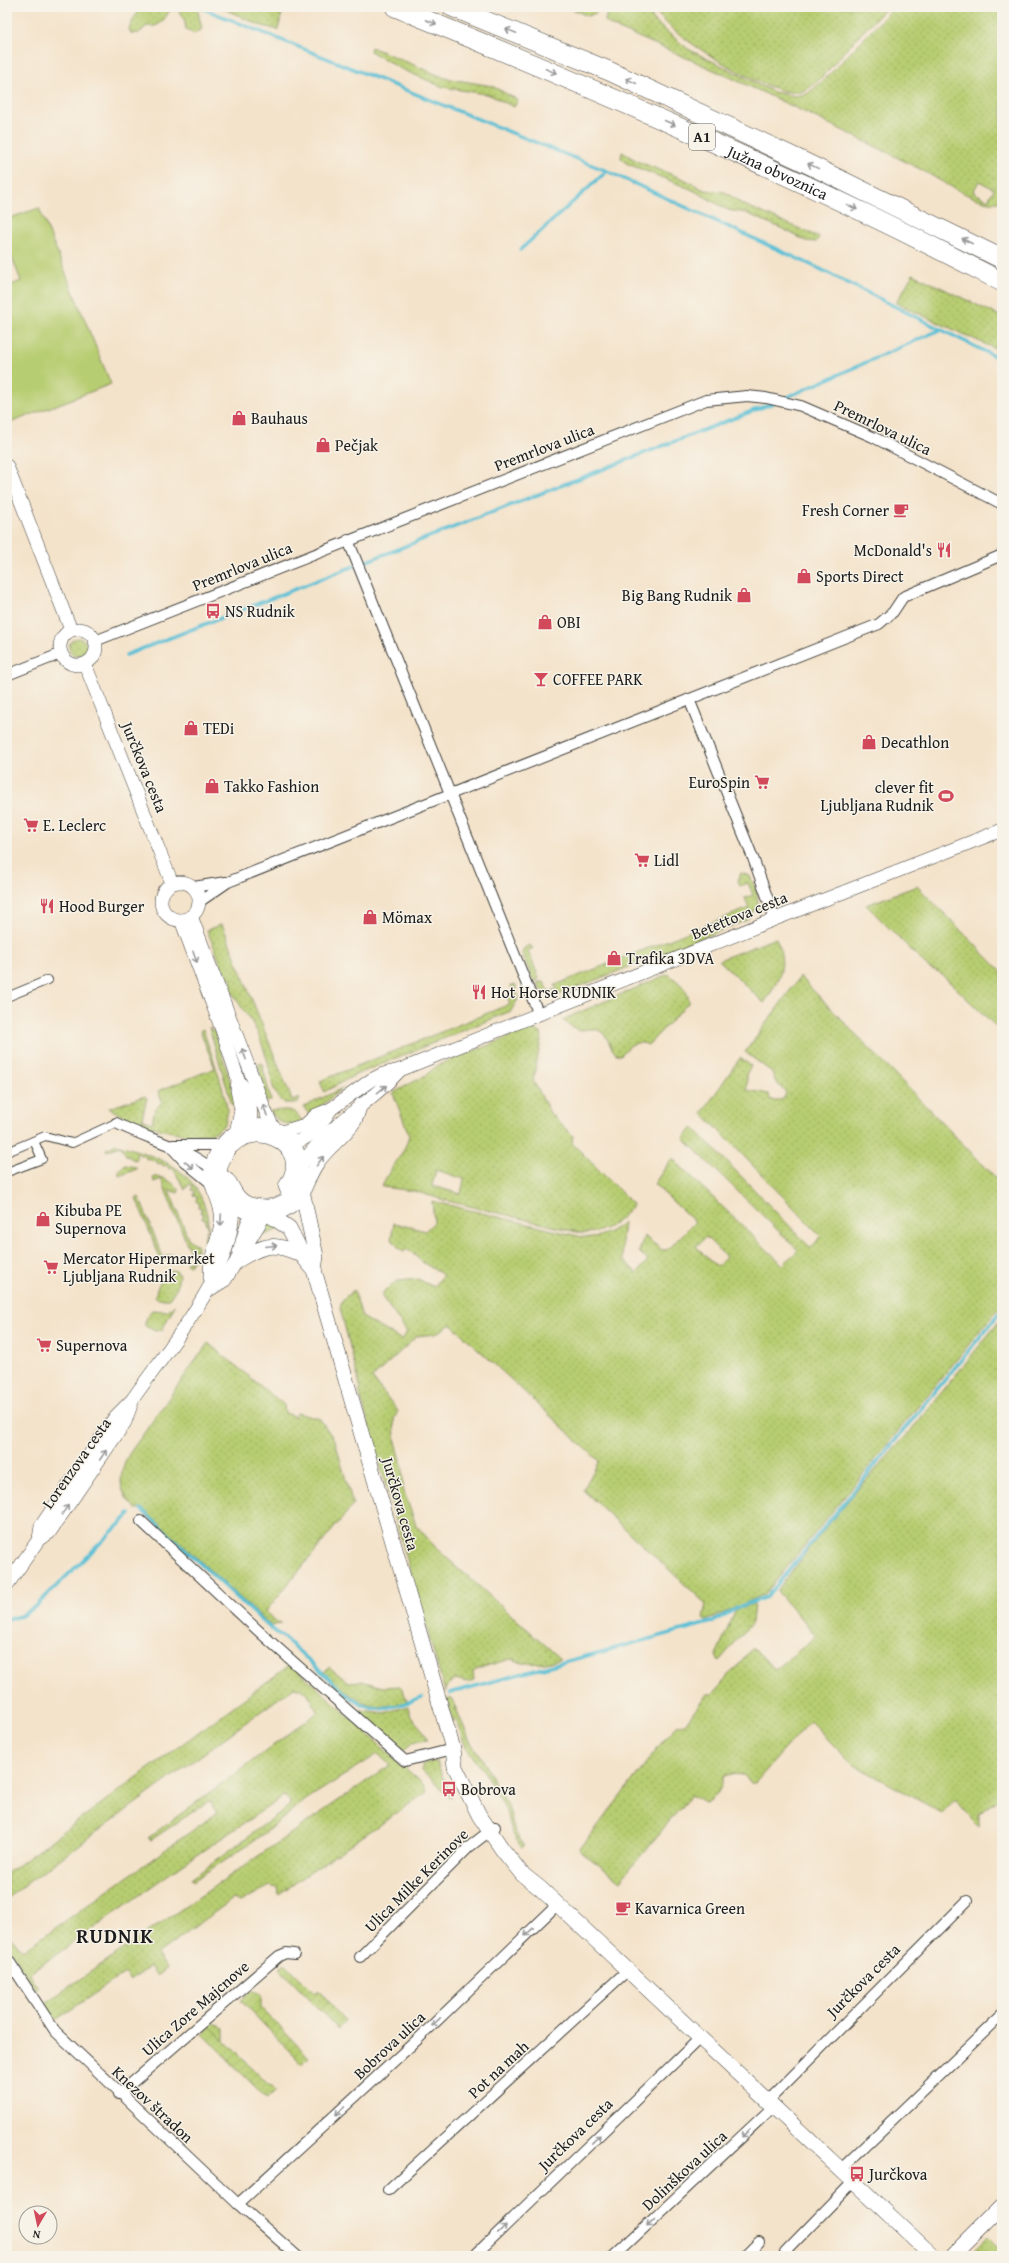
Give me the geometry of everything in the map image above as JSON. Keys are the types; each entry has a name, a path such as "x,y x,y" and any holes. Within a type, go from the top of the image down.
{"highway":[{"name":"Južna obvoznica","path":"395,7 592,88 776,170 1002,282"},
{"name":"Južna obvoznica","path":"452,7 609,71 807,163 1002,259"}],"main road":[{"name":"Jurčkova cesta","path":"295,1199 304,1231 310,1237 316,1256 314,1270"},
{"name":"Jurčkova cesta","path":"262,1213 289,1228 304,1256 314,1270 453,1749 455,1767 476,1810 541,1889 557,1905 933,2256"},
{"name":"Jurčkova cesta","path":"238,1260 260,1248 275,1245 286,1247 304,1256"},
{"path":"952,2256 1002,2206"}],"street":[{"name":"Premrlova ulica","path":"95,640 699,402 726,397 766,398 801,406 873,437 1002,504"},
{"path":"7,466 71,630"},
{"path":"348,540 539,1015"},
{"path":"199,902 228,882 879,624 893,612 903,597 1002,555"},
{"path":"71,630 86,630 95,640 95,654 85,664 70,664 60,654 61,639 71,630"},
{"path":"7,675 60,654"},
{"name":"Jurčkova cesta","path":"85,664 172,883"},
{"path":"689,699 753,858 775,919"},
{"name":"Betettova cesta","path":"278,1130 298,1128 316,1115 331,1108 371,1080 383,1074 400,1070 775,919 1002,830"},
{"path":"184,882 193,887 199,896 196,912 186,918 170,918 161,905 161,894 172,883 184,882"},
{"path":"193,887 228,882"},
{"path":"186,918 238,1079 245,1089 249,1100 252,1117 244,1132 226,1154 221,1166 214,1175"},
{"path":"186,918 267,1115 289,1144 299,1152 302,1164 295,1199"},
{"path":"7,997 48,980"},
{"name":"Betettova cesta","path":"302,1164 328,1133 361,1104 384,1088 400,1070"},
{"path":"7,1152 46,1136 72,1143 116,1123 133,1132 188,1152 214,1175 232,1204 241,1211 262,1213 295,1199 316,1165 355,1121 361,1104"},
{"name":"Betettova cesta","path":"289,1144 308,1137 322,1124 331,1108"},
{"path":"170,1145 220,1145 244,1132 278,1130"},
{"path":"244,1132 257,1136 269,1137 289,1144"},
{"path":"7,1172 42,1159 34,1141"},
{"path":"289,1144 292,1160 292,1172 286,1186 295,1199"},
{"path":"170,1145 184,1161 230,1182 239,1198 262,1213"},
{"path":"209,1290 211,1258 219,1233 221,1214 214,1175 220,1145"},
{"name":"Lorenzova cesta","path":"8,1581 39,1539 41,1526 116,1416 132,1400 209,1290 230,1237 234,1218 232,1204"},
{"name":"Lorenzova cesta","path":"209,1290 225,1280 238,1260 262,1213"},
{"path":"142,1521 263,1635 405,1761 453,1749"},
{"name":"Ulica Milke Kerinove","path":"360,1957 469,1847 492,1829"},
{"name":"Jurčkova cesta","path":"771,2104 967,1900"},
{"name":"Bobrova ulica","path":"238,2204 418,2039 557,1905"},
{"name":"Ulica Zore Majcnove","path":"119,2094 279,1956 286,1953 294,1954"},
{"name":"Knezov štradon","path":"7,1958 55,2031 119,2094 238,2204 297,2256"},
{"name":"Pot na mah","path":"388,2190 628,1970"},
{"path":"841,2169 1002,2015"},
{"name":"Jurčkova cesta","path":"474,2256 700,2038"},
{"name":"Dolinškova ulica","path":"614,2256 771,2104"},
{"path":"789,2256 785,2252 854,2181"},
{"path":"745,2256 759,2242"}],"green space":[{"path":"139,7 197,7 202,29 194,34 186,29 184,18 178,10 170,10 164,20 155,26 147,26 139,33 132,34 129,30"},
{"path":"220,7 271,7 282,13 278,30 259,25"},
{"path":"567,7 600,7 596,13 588,16"},
{"path":"608,7 646,7 654,21 688,49 774,92 795,96 807,94 825,79 894,7 1002,7 1002,200 995,202 985,201 960,192 918,168 842,130 728,76 612,26 605,21","holes":["979,181 994,189 988,200 973,192"]},
{"path":"654,7 888,7 855,40 821,78 800,92 787,92 768,86 745,75 697,47 676,32 661,18"},
{"path":"371,47 445,78 492,86 518,100 514,107 490,95 443,87 401,69 370,51"},
{"path":"622,152 639,162 686,180 704,190 725,192 742,204 819,237 816,242 806,241 746,213 728,210 693,190 628,164 621,158"},
{"path":"39,208 111,384 7,424 7,287 21,281 7,244 7,219"},
{"path":"913,274 1002,317 1002,352 896,303"},
{"path":"78,638 82,639 86,643 86,651 82,655 78,656 74,655 70,651 69,647 70,643 74,639"},
{"path":"741,873 750,876 757,892 758,904 761,905 758,911 755,909 747,920 558,995 546,994 539,987 538,982 544,982 547,990 551,991 557,989 555,985 749,908 745,898 753,895 748,883 740,886 738,880"},
{"path":"917,886 1002,972 1002,1032 939,972 929,968 866,905"},
{"path":"222,924 292,1100 300,1098 298,1103 285,1103 276,1094 268,1062 259,1036 231,990 229,984 232,983 231,978 227,979 207,930"},
{"path":"776,938 780,948 782,965 778,979 764,1003 719,960"},
{"path":"529,945 533,948 528,951 539,978 536,982 532,978 522,953 524,948"},
{"path":"668,974 685,989 689,1002 648,1045 636,1043 630,1046 621,1055 616,1054 607,1039 598,1030 590,1029 579,1031 562,1020"},
{"path":"800,977 1002,1184 1002,1304 765,1594 706,1621 703,1618 706,1604 583,1490 599,1461 451,1324 435,1334 417,1336 372,1378 398,1411 394,1419 395,1438 403,1468 403,1489 416,1525 438,1550 561,1659 536,1664 511,1659 476,1670 473,1672 474,1680 468,1682 455,1679 449,1684 445,1692 359,1391 361,1390 340,1308 343,1299 354,1290 362,1317 402,1340 407,1332 382,1297 384,1291 397,1281 418,1279 434,1287 443,1275 422,1262 408,1249 403,1252 391,1239 394,1223 425,1231 434,1222 432,1201 582,1237 600,1236 624,1222 622,1241 623,1260 637,1273 648,1260 639,1252 644,1236 662,1250 667,1250 695,1222 654,1184 672,1158 783,1265 798,1250 684,1139 693,1127 811,1248 821,1236 702,1113 740,1058 751,1066 747,1073 747,1090 769,1094 770,1100 780,1100 784,1098 786,1093 775,1081 772,1072 745,1052","holes":["706,1237 726,1257 717,1267 696,1246"]},
{"path":"516,985 518,999 511,1011 355,1075 324,1092 320,1081 510,1004 507,997 514,994 511,986"},
{"path":"209,1027 215,1032 237,1104 232,1105"},
{"path":"532,1028 541,1033 542,1036 533,1080 550,1113 573,1136 572,1143 633,1204 628,1211 611,1226 597,1232 581,1233 444,1200 414,1191 382,1187 388,1174 404,1149 409,1135 393,1093 426,1075 438,1065","holes":["436,1170 464,1179 461,1194 432,1186"]},
{"path":"203,1029 227,1106 227,1114 222,1127 210,1133 194,1135 174,1132 135,1121 109,1108 145,1096 147,1098 142,1119 152,1123 155,1109 162,1102 158,1091 215,1068 200,1031"},
{"path":"262,1063 271,1101 266,1102 258,1064"},
{"path":"344,1087 310,1115 304,1108 304,1107"},
{"path":"286,1110 295,1112 303,1122 288,1124 281,1122 270,1111"},
{"path":"117,1144 157,1158 179,1170 197,1189 205,1208 208,1224 205,1223 206,1219 202,1218 204,1214 200,1212 202,1208 198,1207 199,1203 196,1201 197,1197 193,1195 195,1191 191,1190 193,1186 189,1184 185,1190 173,1168 169,1169 167,1165 163,1166 161,1163 158,1164 156,1160 152,1161 150,1158 146,1159 145,1155 141,1156 139,1153 136,1154 137,1159 134,1160 126,1155 121,1146 107,1151 106,1149"},
{"path":"126,1165 137,1169 119,1176 119,1169"},
{"path":"153,1177 160,1177 168,1180 179,1190 178,1193 169,1190 189,1240 198,1246 191,1265 189,1266 186,1264 187,1262 193,1259 161,1179 154,1182"},
{"path":"139,1197 163,1257 171,1254 170,1258 156,1263 152,1261 160,1258 136,1198"},
{"path":"268,1223 281,1228 268,1234 259,1233"},
{"path":"208,1228 207,1235 204,1247 204,1238"},
{"path":"171,1270 176,1271 179,1275 177,1287 169,1299 158,1299 155,1296 162,1278"},
{"path":"175,1305 162,1330 155,1331 145,1326 145,1319 152,1310 167,1311"},
{"path":"1002,1318 1002,1797 979,1814 979,1827 955,1799 942,1813 851,1763 810,1721 755,1783 750,1783 744,1775 730,1774 724,1776 716,1796 709,1801 705,1803 691,1795 620,1881 579,1850 666,1737 678,1725 685,1724 707,1694 713,1694 753,1647 775,1670 816,1636 777,1591 815,1541 857,1490 907,1435"},
{"path":"208,1343 284,1405 285,1413 296,1417 297,1413 320,1419 335,1441 353,1505 266,1611 273,1620 281,1623 271,1626 142,1508 136,1509 125,1496 121,1483 121,1476 129,1454"},
{"path":"754,1603 752,1623 719,1661 716,1655 736,1610"},
{"path":"291,1664 425,1786 427,1792 279,1894 277,1888 270,1886 240,1902 233,1899 157,1954 167,1969 157,1976 150,1967 130,1980 125,1973 54,2021 44,2004 390,1765 378,1754 307,1799 262,1835 193,1881 191,1879 289,1806 290,1802 284,1796 183,1864 29,1974 38,1987 36,1991 7,1945 7,1938 11,1937 23,1951 217,1813 209,1801 151,1840 148,1838 317,1713 312,1700 303,1690 294,1687 7,1898 7,1873"},
{"path":"329,1667 348,1682 362,1681 383,1687 400,1686 403,1689 407,1702 380,1706 360,1701 323,1673"},
{"path":"446,1699 451,1699 454,1704 470,1741 486,1765 489,1773 508,1805 515,1832 525,1846 522,1848 512,1833 505,1808 483,1770 466,1748 456,1720 453,1721"},
{"path":"408,1706 411,1716 426,1735 428,1740 413,1742 404,1750 395,1746 359,1713 361,1710 384,1713"},
{"path":"436,1761 452,1797 450,1798 422,1771 422,1765"},
{"path":"285,1963 315,1993 318,1990 345,2021 338,2029 279,1968"},
{"path":"251,1990 261,1994 261,2008 309,2057 302,2064 241,2001"},
{"path":"213,2023 220,2025 224,2029 224,2040 210,2026"},
{"path":"210,2026 275,2091 267,2099 203,2034"},
{"path":"988,2237 1002,2251 1002,2256 987,2256 979,2249 973,2256 969,2256"}],"waterway":[{"path":"199,7 607,171 820,269 1002,360"},
{"path":"520,250 607,171"},
{"path":"783,399 942,329"},
{"path":"126,655 773,403"},
{"path":"450,1693 712,1622 741,1606 767,1597 1002,1310"},
{"path":"141,1509 269,1627 283,1637 352,1699 361,1704 378,1708 404,1704 422,1697"},
{"path":"7,1619 21,1616 36,1606 130,1514"}],"place":[{"name":"Bauhaus","path":"239,418"},
{"name":"Pečjak","path":"323,445"},
{"name":"Fresh Corner","path":"901,510"},
{"name":"McDonald's","path":"944,550"},
{"name":"Sports Direct","path":"804,576"},
{"name":"Big Bang Rudnik","path":"744,595"},
{"name":"NS Rudnik","path":"213,611"},
{"name":"OBI","path":"545,622"},
{"name":"COFFEE PARK","path":"541,679"},
{"name":"TEDi","path":"191,728"},
{"name":"Decathlon","path":"869,742"},
{"name":"EuroSpin","path":"762,782"},
{"name":"Takko Fashion","path":"212,786"},
{"name":"clever fit Ljubljana Rudnik","path":"946,796"},
{"name":"E. Leclerc","path":"31,825"},
{"name":"Lidl","path":"642,860"},
{"name":"Hood Burger","path":"47,906"},
{"name":"Mömax","path":"370,917"},
{"name":"Trafika 3DVA","path":"614,958"},
{"name":"Hot Horse RUDNIK","path":"479,992"},
{"name":"Kibuba PE Supernova","path":"43,1219"},
{"name":"Mercator Hipermarket Ljubljana Rudnik","path":"51,1267"},
{"name":"Supernova","path":"44,1345"},
{"name":"Bobrova","path":"449,1789"},
{"name":"Kavarnica Green","path":"623,1908"},
{"name":"Jurčkova","path":"857,2174"}],"district":[{"name":"RUDNIK","path":"115,1936"}]}
